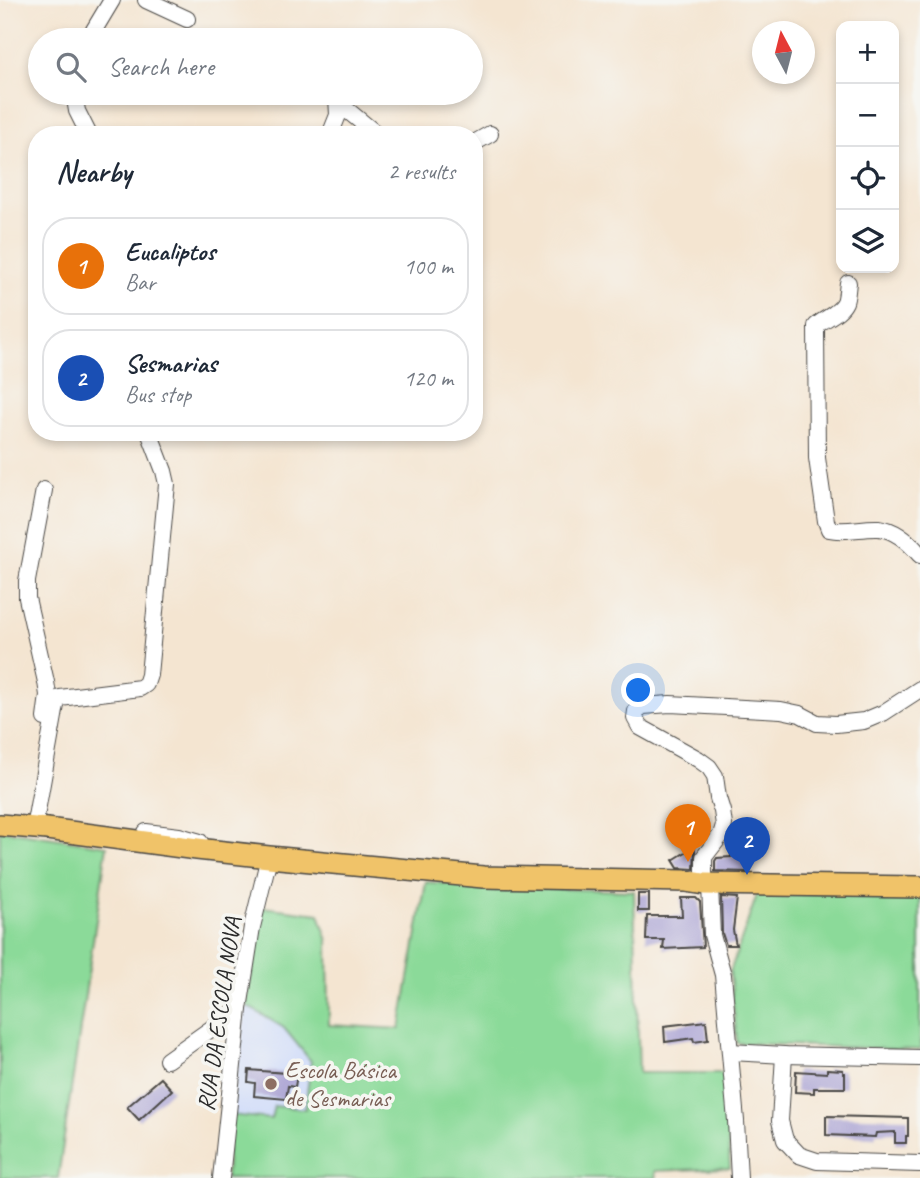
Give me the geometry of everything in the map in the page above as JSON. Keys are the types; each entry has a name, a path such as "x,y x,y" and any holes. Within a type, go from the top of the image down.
{"main road":[{"path":"0,825 269,857 483,877 920,887"}],"street":[{"path":"95,28 112,0"},
{"path":"146,0 187,19"},
{"path":"76,105 84,126"},
{"path":"334,126 338,115 338,105"},
{"path":"345,105 370,126"},
{"path":"483,138 490,134"},
{"path":"848,283 846,301 840,309 816,326 817,458 826,521 829,528 839,531 878,528 891,531 920,555"},
{"path":"36,828 56,705 60,698 140,688 146,684 149,675 167,484 152,441"},
{"path":"36,828 48,695 27,598 27,581 44,490"},
{"path":"739,1178 723,975 712,935 704,858 721,835 724,825 715,776 709,767 640,727 635,718 636,711 643,706 670,704 781,710 800,714 817,723 836,724 864,721 883,713 920,688"},
{"name":"RUA DA ESCOLA NOVA","path":"221,1178 239,1009 252,927 269,857"},
{"path":"167,1060 239,1009"},
{"path":"730,1052 920,1058"},
{"path":"784,1055 780,1121 785,1140 799,1155 817,1161 920,1164"}],"shaded area":[{"name":"Escola Básica de Sesmarias","path":"246,1005 284,1028 311,1061 305,1109 274,1106 272,1119 230,1115"}],"green space":[{"path":"0,830 107,846 58,1178 0,1178"},
{"path":"426,882 488,887 634,891 639,1073 724,1073 730,1168 655,1171 656,1178 226,1178 230,1115 271,1119 274,1106 305,1109 311,1061 284,1028 246,1005 263,907 319,914 328,941 329,1025 400,1029"},
{"path":"758,892 920,893 920,1050 737,1043 730,972"}],"building":[{"path":"694,847 694,869 678,868 673,860"},
{"path":"731,851 743,852 749,872 715,871 717,858 731,857"},
{"path":"638,894 649,894 649,911 638,911"},
{"path":"721,897 737,898 733,930 736,945 726,945 722,933"},
{"path":"681,898 696,898 700,902 703,947 663,949 664,940 646,940 647,916 682,916"},
{"path":"706,1021 708,1040 694,1042 693,1038 665,1042 664,1026"},
{"path":"827,1069 843,1070 845,1088 814,1088 814,1093 795,1092 796,1071 827,1073"},
{"path":"249,1070 297,1074 295,1087 288,1086 286,1099 254,1096 255,1083 248,1082"},
{"path":"161,1078 172,1090 139,1120 127,1107"},
{"path":"826,1116 908,1118 906,1143 895,1143 895,1132 876,1133 875,1137 826,1135"}],"place":[{"name":"Eucaliptos","path":"688,862"},
{"name":"Sesmarias","path":"747,875"},
{"name":"Escola Básica de Sesmarias","path":"271,1084"}]}
